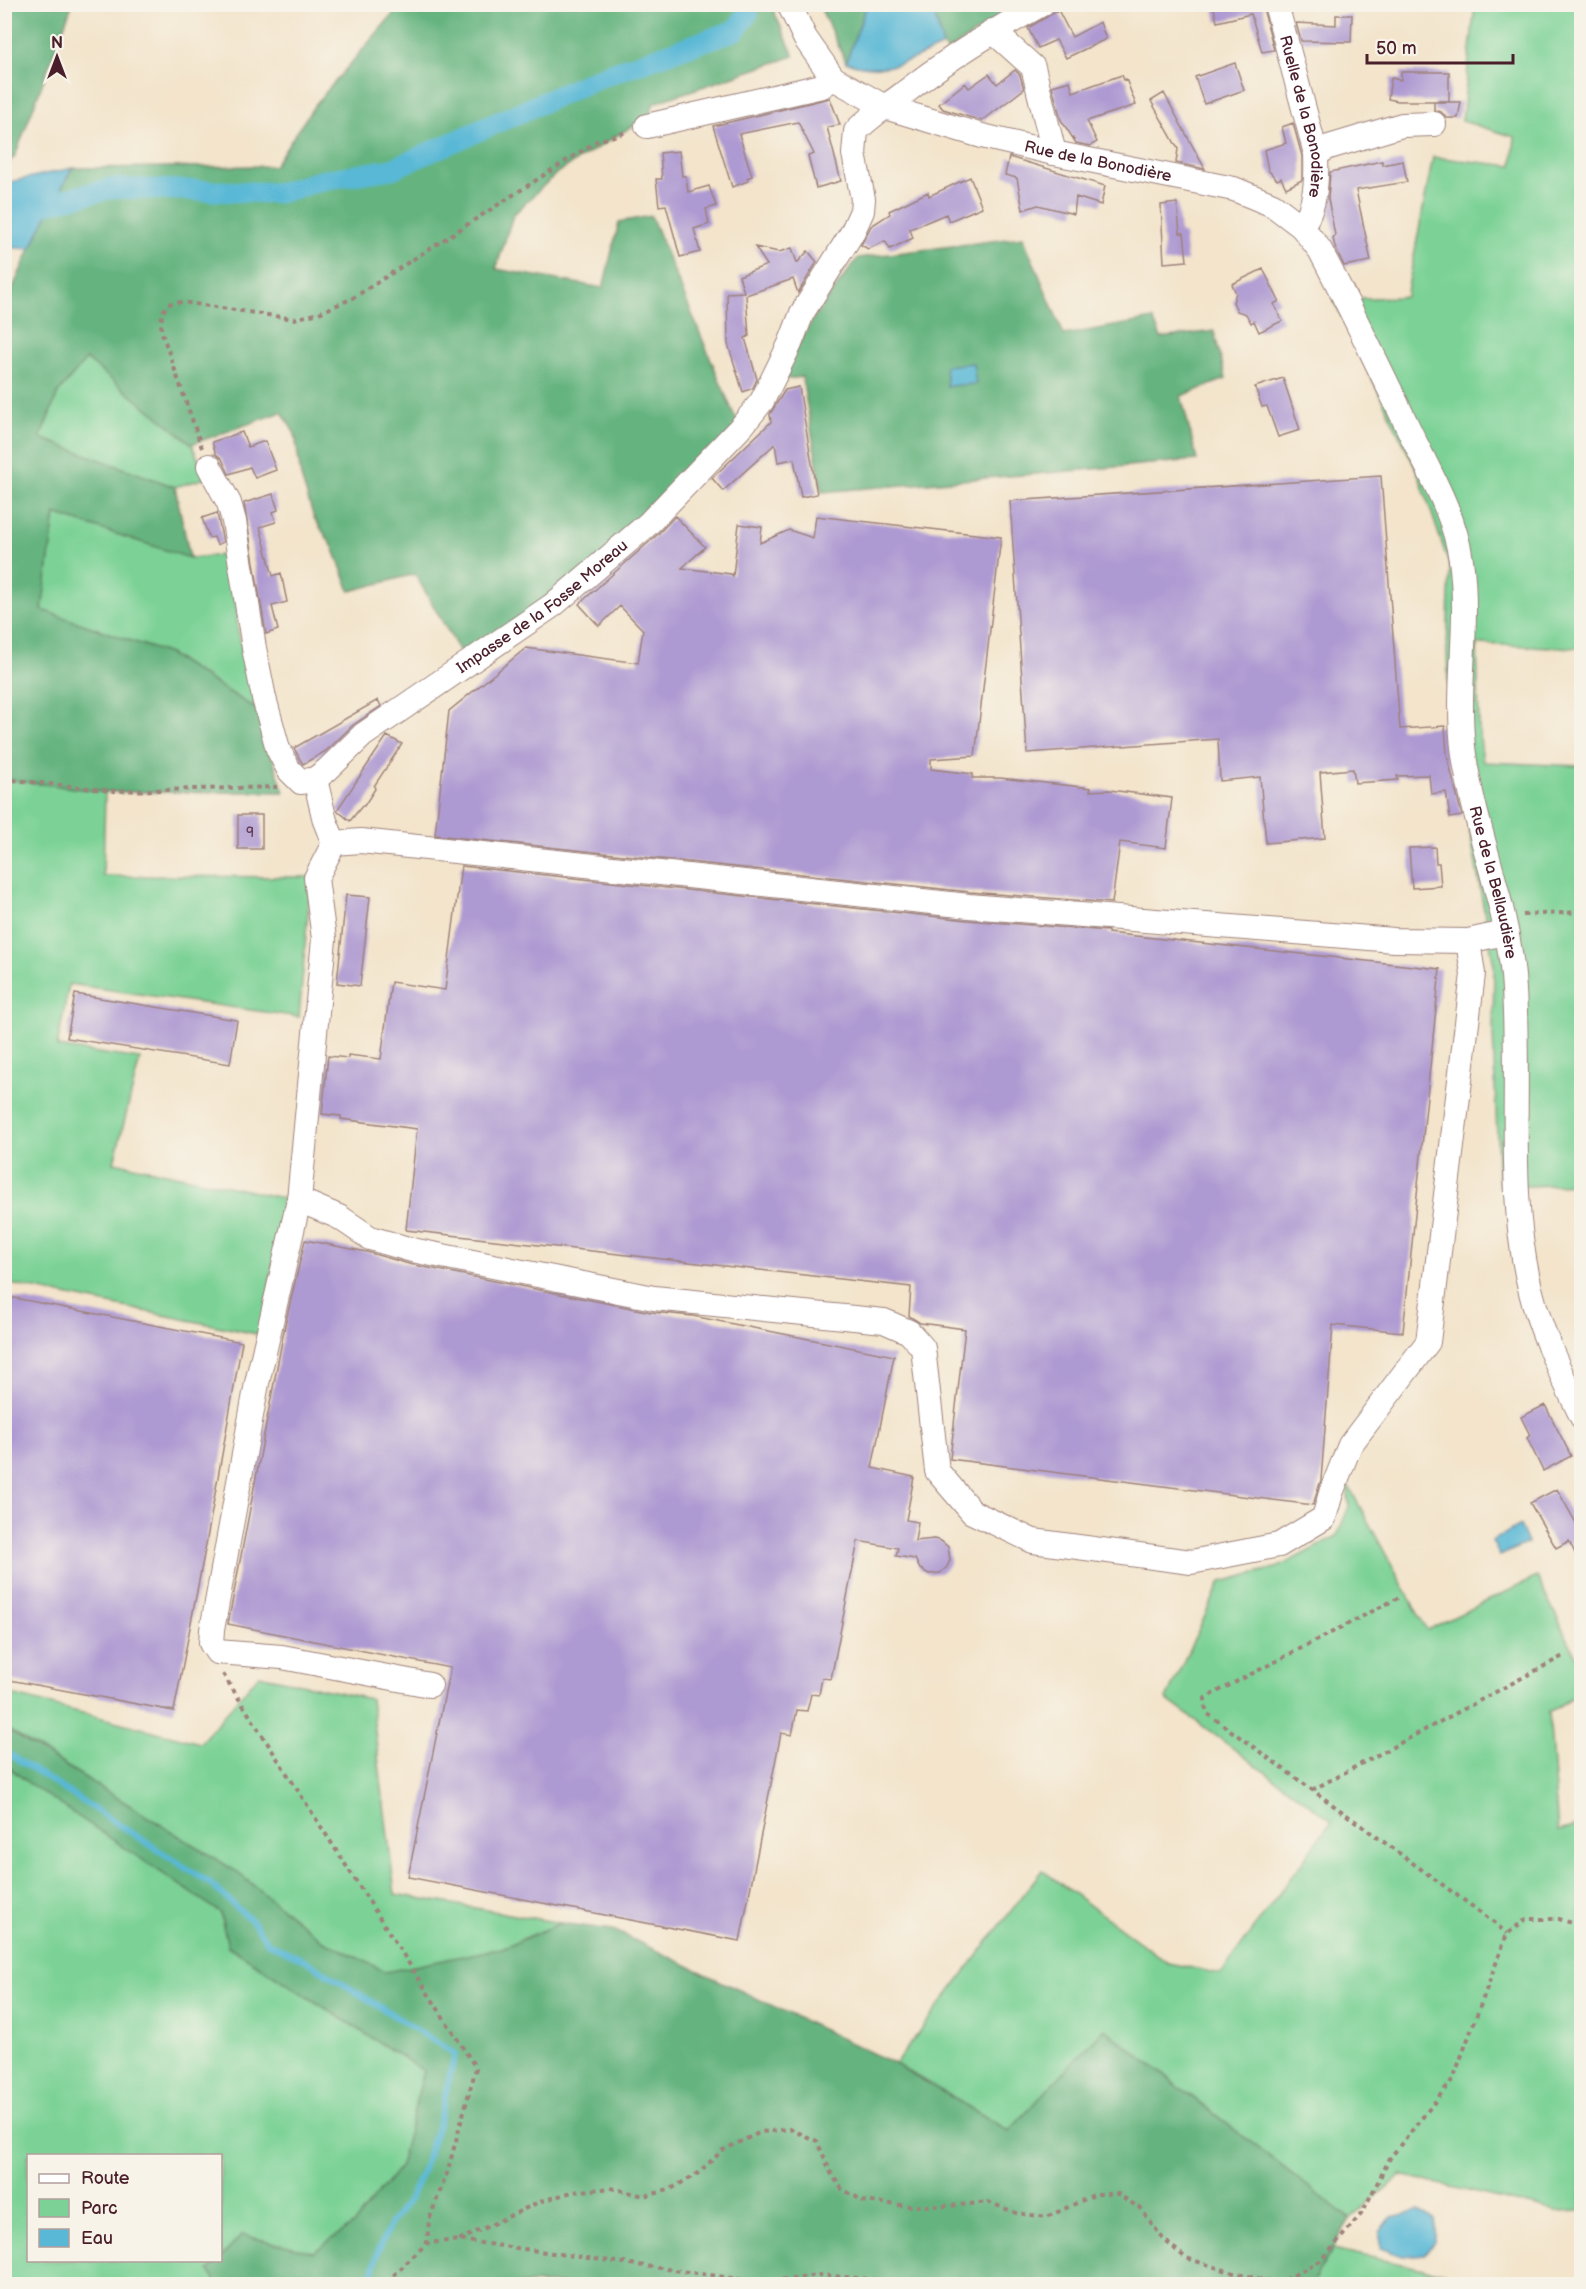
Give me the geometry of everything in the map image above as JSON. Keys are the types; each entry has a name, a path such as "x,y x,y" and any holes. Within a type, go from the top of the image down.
{"street":[{"name":"Rue de la Bonodière","path":"789,4 805,38 832,78 885,107 982,136 1054,153 1234,189 1273,205 1302,226 1320,250 1374,356"},
{"name":"Impasse de la Fosse Moreau","path":"308,781 327,770 363,735 553,604 648,524 742,426 762,401 790,344 802,313 852,233 862,211 863,199 854,154 856,131 864,122 915,83 993,31 1042,4"},
{"name":"Ruelle de la Bonodière","path":"1276,4 1316,154 1313,198 1309,216 1302,226"},
{"path":"993,31 1033,67 1054,153"},
{"path":"647,126 822,86 832,78"},
{"path":"1316,154 1329,147 1402,125 1434,124"},
{"name":"Rue de la Bellaudière","path":"1374,356 1443,499 1461,556 1464,587 1461,689 1464,753 1503,924 1512,975 1518,1201 1523,1245 1530,1291 1541,1326 1559,1371 1581,1416"},
{"path":"209,466 229,503 234,521 254,648 278,749 289,770 308,781 334,843 316,878 324,939 299,1200 257,1383 212,1630 212,1643 217,1652 282,1657 430,1685"},
{"path":"334,843 361,841 981,907 1394,940 1468,941 1503,924"},
{"path":"299,1200 339,1217 370,1238 412,1250 654,1298 884,1321 909,1332 923,1348 937,1471 972,1512 1033,1541 1191,1562 1279,1545 1324,1518 1350,1444 1428,1342 1473,974 1468,941"}],"path":[{"path":"209,466 160,330 162,313 168,304 182,302 294,319 320,313 353,298 597,141 647,126"},
{"path":"4,779 114,791 274,787 308,781"},
{"path":"1503,924 1531,915 1581,912"},
{"path":"1398,1598 1205,1698 1205,1706 1208,1714 1495,1923 1506,1934"},
{"path":"1312,1790 1565,1655"},
{"path":"217,1664 476,2068 447,2173 429,2220 427,2243"},
{"path":"1268,2284 1283,2283 1322,2260 1362,2213 1390,2158 1453,2079 1506,1934 1526,1919 1559,1919 1581,1926"},
{"path":"459,2240 539,2202 572,2192 611,2188 644,2196 669,2190 697,2174 723,2150 761,2132 790,2129 818,2141 832,2175 842,2189 863,2201 909,2206 950,2206 988,2202 1016,2212 1047,2217 1096,2194 1118,2194 1142,2209 1163,2239 1186,2258 1234,2273 1283,2283"},
{"path":"391,2284 392,2277 427,2243 459,2240 760,2282 819,2275 934,2284"}],"green space":[{"path":"5,4 72,5 15,156 5,167"},
{"path":"401,5 771,5 794,56 654,103 649,116 558,172 513,215 496,269 603,288 619,222 651,216 734,415 747,430 471,671 415,574 350,591 333,547 314,518 301,477 295,434 282,412 192,444 86,359 58,393 40,438 175,487 190,558 55,514 42,610 169,654 256,709 284,792 105,792 5,779 5,306 30,249 72,168 274,166 314,106"},
{"path":"819,5 867,5 846,62"},
{"path":"932,5 1018,5 948,51 943,46"},
{"path":"1475,5 1581,5 1581,648 1477,644 1479,730 1483,762 1581,766 1581,1184 1499,1187 1493,1033 1494,966 1450,720 1447,650 1450,567 1418,473 1333,299 1406,297 1433,157 1512,166 1515,137 1462,121"},
{"path":"1023,237 1064,335 1153,319 1161,338 1214,331 1226,379 1181,396 1197,460 822,492 802,377 779,380 814,317 858,258"},
{"path":"86,359 192,444 206,478 175,487 40,438 58,393"},
{"path":"55,514 190,558 234,554 238,631 256,709 169,654 42,610"},
{"path":"5,779 105,792 103,876 311,877 299,1017 69,984 57,1047 140,1059 114,1162 283,1198 262,1335 5,1283"},
{"path":"1347,1483 1427,1630 1537,1577 1581,1666 1581,1692 1549,1712 1558,1831 1581,1825 1581,2211 1557,2212 1401,2175 1350,2219 1105,2029 1010,2131 895,2064 1042,1870 1168,1963 1221,1974 1332,1821 1166,1699 1221,1582 1279,1567 1337,1536 1349,1506"},
{"path":"259,1675 371,1699 395,1894 561,1923 502,1948 386,1972 322,1940 234,1870 5,1728 4,1693 200,1743"},
{"path":"4,1728 234,1870 322,1940 386,1972 502,1948 561,1923 613,1930 895,2064 1009,2131 1104,2029 1350,2219 1311,2284 494,2284 411,2275 411,2284 216,2284 209,2270 218,2262 222,2262 222,2257 242,2235 313,2252 354,2224 400,2166 424,2071 228,1946 220,1912 30,1784 5,1764"},
{"path":"4,1764 30,1784 220,1912 228,1946 424,2071 400,2166 354,2224 313,2252 242,2235 222,2257 222,2154 27,2154 27,2262 217,2262 210,2270 216,2284 5,2284"},
{"path":"1333,2249 1492,2284 1311,2284"},
{"path":"411,2275 494,2284 411,2284"}],"water":[{"path":"867,5 932,5 943,46 906,62 885,67 860,66 846,62"},
{"path":"72,168 30,249 5,247 5,183"},
{"path":"973,363 976,384 947,386 945,366"},
{"path":"1520,1525 1528,1543 1500,1556 1492,1541"},
{"path":"1419,2211 1435,2220 1435,2242 1425,2254 1403,2256 1380,2248 1380,2232 1393,2217"}],"building":[{"path":"1213,4 1262,4 1274,50 1262,52 1251,14 1217,22"},
{"path":"1058,10 1072,37 1100,22 1106,39 1066,58 1056,40 1038,48 1028,28"},
{"path":"1336,15 1352,15 1351,42 1301,41 1296,23 1336,25"},
{"path":"1235,63 1244,90 1204,104 1195,77"},
{"path":"1015,70 1020,75 1024,89 982,121 943,109 939,104 965,83 969,88 989,74 997,84"},
{"path":"1401,72 1449,72 1449,101 1388,99 1391,78 1401,80"},
{"path":"1122,75 1124,80 1126,79 1136,105 1087,121 1097,142 1090,146 1076,143 1061,120 1052,86 1070,81 1073,92"},
{"path":"1164,93 1205,169 1176,163 1178,149 1151,101"},
{"path":"830,98 840,125 827,127 841,181 816,188 808,156 814,154 798,122 739,134 752,176 747,178 748,181 732,187 713,126"},
{"path":"1434,102 1461,102 1458,118 1447,118 1441,112 1434,110"},
{"path":"1293,123 1302,156 1302,180 1286,188 1281,178 1277,180 1268,170 1264,150 1286,143 1282,127"},
{"path":"679,151 682,176 686,176 688,192 709,186 716,206 706,209 709,224 694,229 700,252 680,257 666,205 659,206 656,179 662,179 660,153"},
{"path":"1009,157 1105,186 1101,205 1076,197 1074,214 1038,205 1023,210 1017,178 1005,175"},
{"path":"1382,161 1382,165 1403,161 1407,182 1356,190 1371,261 1344,266 1333,238 1335,235 1328,199 1330,172"},
{"path":"970,177 982,207 949,221 946,214 910,229 913,238 890,249 885,241 868,249 861,245 871,226 890,214 889,211 928,192 929,196"},
{"path":"1177,203 1180,233 1184,233 1187,261 1164,263 1161,205"},
{"path":"755,247 779,252 792,248 797,263 808,251 817,262 798,293 793,279 746,295 749,336 745,338 757,379 753,388 743,392 728,344 727,293 744,292 739,276 767,265"},
{"path":"1263,269 1279,301 1274,304 1282,321 1259,332 1254,321 1251,323 1246,314 1237,311 1233,302 1236,293 1232,284"},
{"path":"1283,378 1300,430 1278,437 1267,406 1262,407 1255,387"},
{"path":"799,387 817,494 801,497 794,459 778,462 775,444 723,491 712,478 771,422 770,414 785,390"},
{"path":"242,432 248,447 265,441 276,470 255,478 250,467 229,474 222,459 216,454 212,442"},
{"path":"1381,476 1400,729 1445,726 1447,755 1462,816 1450,818 1446,792 1431,794 1429,775 1397,776 1398,780 1355,783 1353,769 1320,772 1325,838 1266,843 1260,777 1220,781 1218,739 1027,753 1010,501"},
{"path":"273,494 278,510 273,512 276,522 260,527 273,576 281,573 287,602 272,606 278,630 266,634 244,503"},
{"path":"217,513 223,542 217,545 214,537 209,538 202,518"},
{"path":"675,516 705,547 682,568 733,576 739,524 762,527 760,543 789,530 813,538 816,516 1001,537 975,756 931,759 931,769 973,774 972,778 1000,778 1091,788 1090,791 1110,790 1172,798 1166,848 1120,842 1112,903 970,892 435,835 449,711 526,648 638,663 643,630 620,606 599,626 579,604 657,535"},
{"path":"378,700 381,706 353,725 326,751 303,764 294,748"},
{"path":"387,736 402,744 374,786 375,789 364,806 350,821 337,810"},
{"path":"238,815 262,815 262,849 238,849"},
{"path":"1435,847 1441,886 1412,888 1409,848"},
{"path":"461,866 967,920 1108,931 1108,933 1440,969 1403,1332 1333,1325 1321,1480 1313,1505 950,1459 965,1329 920,1323 909,1316 911,1287 406,1230 417,1129 341,1119 341,1116 322,1114 328,1056 348,1058 348,1055 381,1059 391,982 445,990"},
{"path":"346,895 370,897 360,986 337,983"},
{"path":"75,994 237,1020 230,1064 67,1038"},
{"path":"305,1240 367,1252 409,1264 651,1312 693,1316 894,1356 872,1468 914,1477 906,1520 918,1522 915,1541 934,1539 941,1541 948,1547 950,1560 947,1567 940,1573 929,1574 920,1569 915,1559 896,1556 898,1548 858,1541 831,1679 822,1678 819,1695 811,1694 807,1711 797,1710 792,1735 781,1733 740,1941 408,1877 450,1668 228,1624 285,1325"},
{"path":"4,1296 242,1342 174,1711 4,1679"},
{"path":"1545,1405 1571,1456 1543,1471 1527,1438 1530,1435 1521,1417"},
{"path":"1557,1489 1581,1532 1581,1565 1569,1541 1556,1548 1530,1503"}],"waterway":[{"path":"4,216 8,217 37,206 113,188 279,193 323,180 392,169 603,76 736,30 748,13 746,4"},
{"path":"4,1751 208,1882 252,1921 268,1943 305,1960 455,2054 438,2124 421,2175 409,2200 391,2223 378,2251 370,2284"}]}
